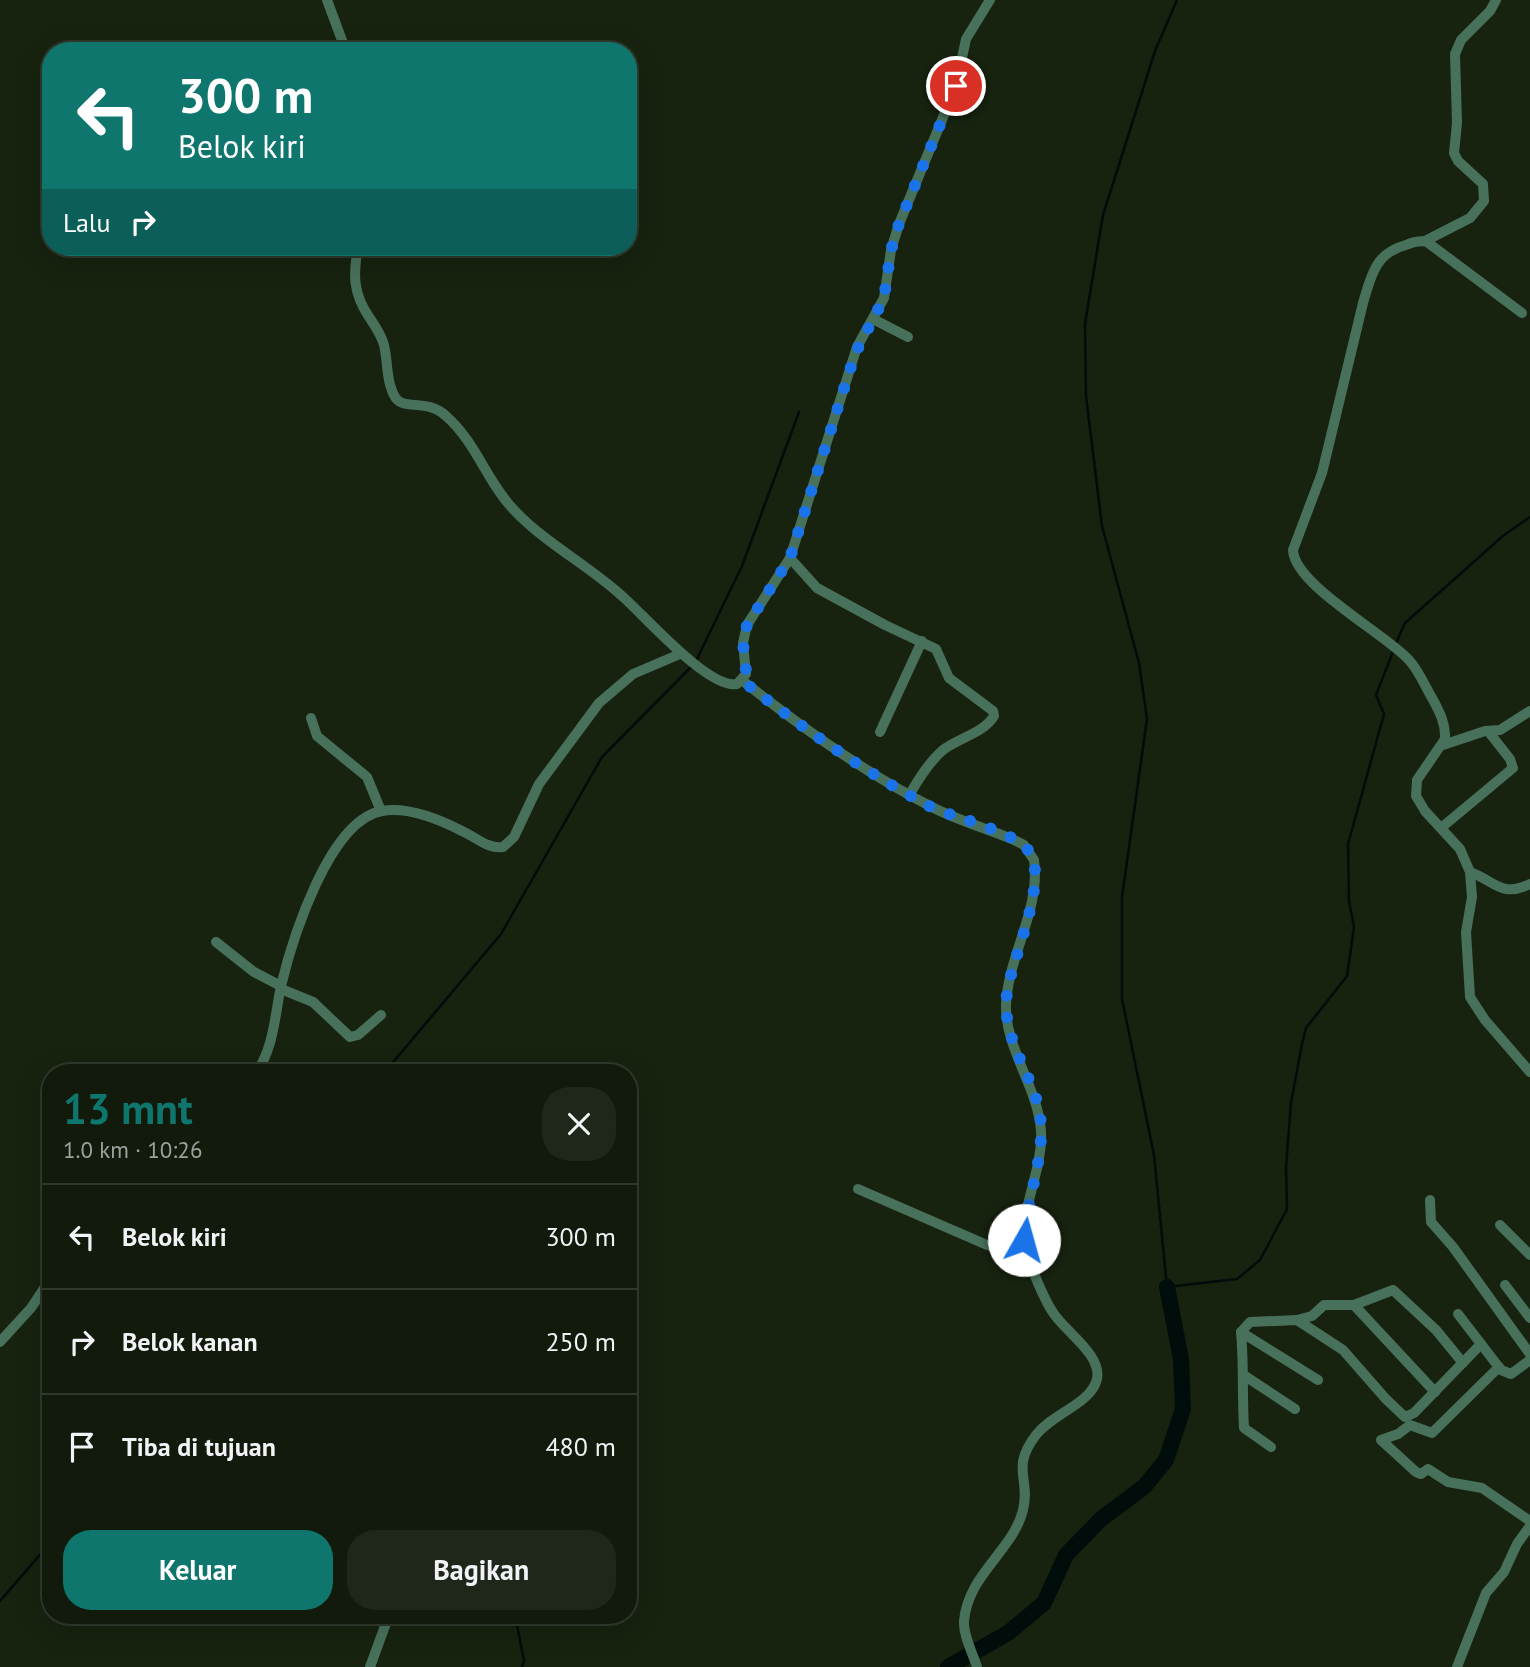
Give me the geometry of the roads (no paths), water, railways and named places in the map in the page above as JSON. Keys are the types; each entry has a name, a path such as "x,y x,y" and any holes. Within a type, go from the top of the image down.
{"street":[{"path":"327,0 342,42"},
{"path":"743,681 746,671 743,643 747,625 790,558 855,354 887,289 891,250 899,224 956,86 963,47 990,0"},
{"path":"1496,0 1490,12 1461,40 1455,54 1457,123 1454,153 1458,161 1483,184 1484,201 1470,218 1425,241 1387,252 1373,270 1318,487 1293,550 1295,560 1304,573 1405,656 1413,665 1442,717 1446,733 1443,745 1422,772 1415,791 1425,811 1460,849 1470,872 1472,897 1466,932 1470,997 1490,1027 1530,1072"},
{"path":"1425,241 1522,313"},
{"path":"357,256 354,280 356,292 383,342 391,390 396,399 407,405 433,406 447,416 464,434 514,511 624,597 685,657 731,685 743,681"},
{"path":"873,319 908,337"},
{"path":"790,558 817,588 936,649 954,683 994,713 988,724 948,746 936,757 910,794"},
{"path":"880,732 922,641"},
{"path":"261,1064 269,1046 281,987 296,934 329,859 347,834 365,819 381,811 398,811 432,818 491,846 503,847 514,837 544,778 604,697 633,674 685,657"},
{"path":"743,681 836,750 941,811 1024,845 1034,860 1031,906 1013,961 1006,1005 1010,1034 1039,1112 1041,1150 1026,1218 1027,1255 1054,1314 1091,1357 1097,1368 1097,1378 1085,1398 1045,1424 1023,1455 1023,1512 1011,1535 975,1585 963,1623 976,1665"},
{"path":"1443,745 1500,730 1530,711"},
{"path":"311,718 317,736 367,777 381,811"},
{"path":"1441,828 1513,768 1510,759 1488,731"},
{"path":"1470,872 1502,889 1518,890 1530,884"},
{"path":"216,942 262,978 313,1002 351,1037 358,1035 381,1015"},
{"path":"858,1189 987,1245 1027,1255"},
{"path":"1430,1200 1431,1222 1453,1247 1530,1354"},
{"path":"1500,1225 1530,1255"},
{"path":"1505,1284 1530,1318"},
{"path":"1271,1447 1244,1428 1245,1376 1241,1332 1250,1322 1297,1320 1312,1316 1324,1305 1354,1305 1393,1290 1436,1330 1463,1363"},
{"path":"0,1342 42,1292"},
{"path":"1354,1305 1435,1392"},
{"path":"1458,1314 1499,1367 1511,1374 1530,1360"},
{"path":"1297,1320 1343,1350 1405,1418 1414,1413 1481,1344"},
{"path":"1241,1332 1318,1380"},
{"path":"1457,1667 1486,1593 1504,1572 1530,1524 1482,1488 1448,1482 1428,1468 1421,1474 1416,1472 1381,1440 1398,1434 1410,1425 1432,1433 1499,1367"},
{"path":"1245,1376 1295,1409"},
{"path":"370,1667 386,1624"}],"waterway":[{"path":"1177,0 1155,51 1103,215 1085,324 1086,396 1102,526 1139,663 1147,719 1122,897 1122,999 1154,1155 1167,1287 1237,1279 1260,1260 1287,1209 1286,1167 1291,1103 1302,1044 1306,1028 1347,976 1354,927 1349,901 1348,844 1384,714 1376,695 1394,649"},
{"path":"696,661 742,566 799,412"},
{"path":"1396,643 1405,623 1504,535 1530,517"},
{"path":"392,1064 501,934 602,757 692,666"},
{"path":"948,1667 1008,1633 1044,1603 1066,1555 1101,1519 1144,1487 1166,1460 1183,1409 1181,1359 1167,1287"},
{"path":"0,1601 42,1552"},
{"path":"517,1624 524,1661 522,1667"}]}
